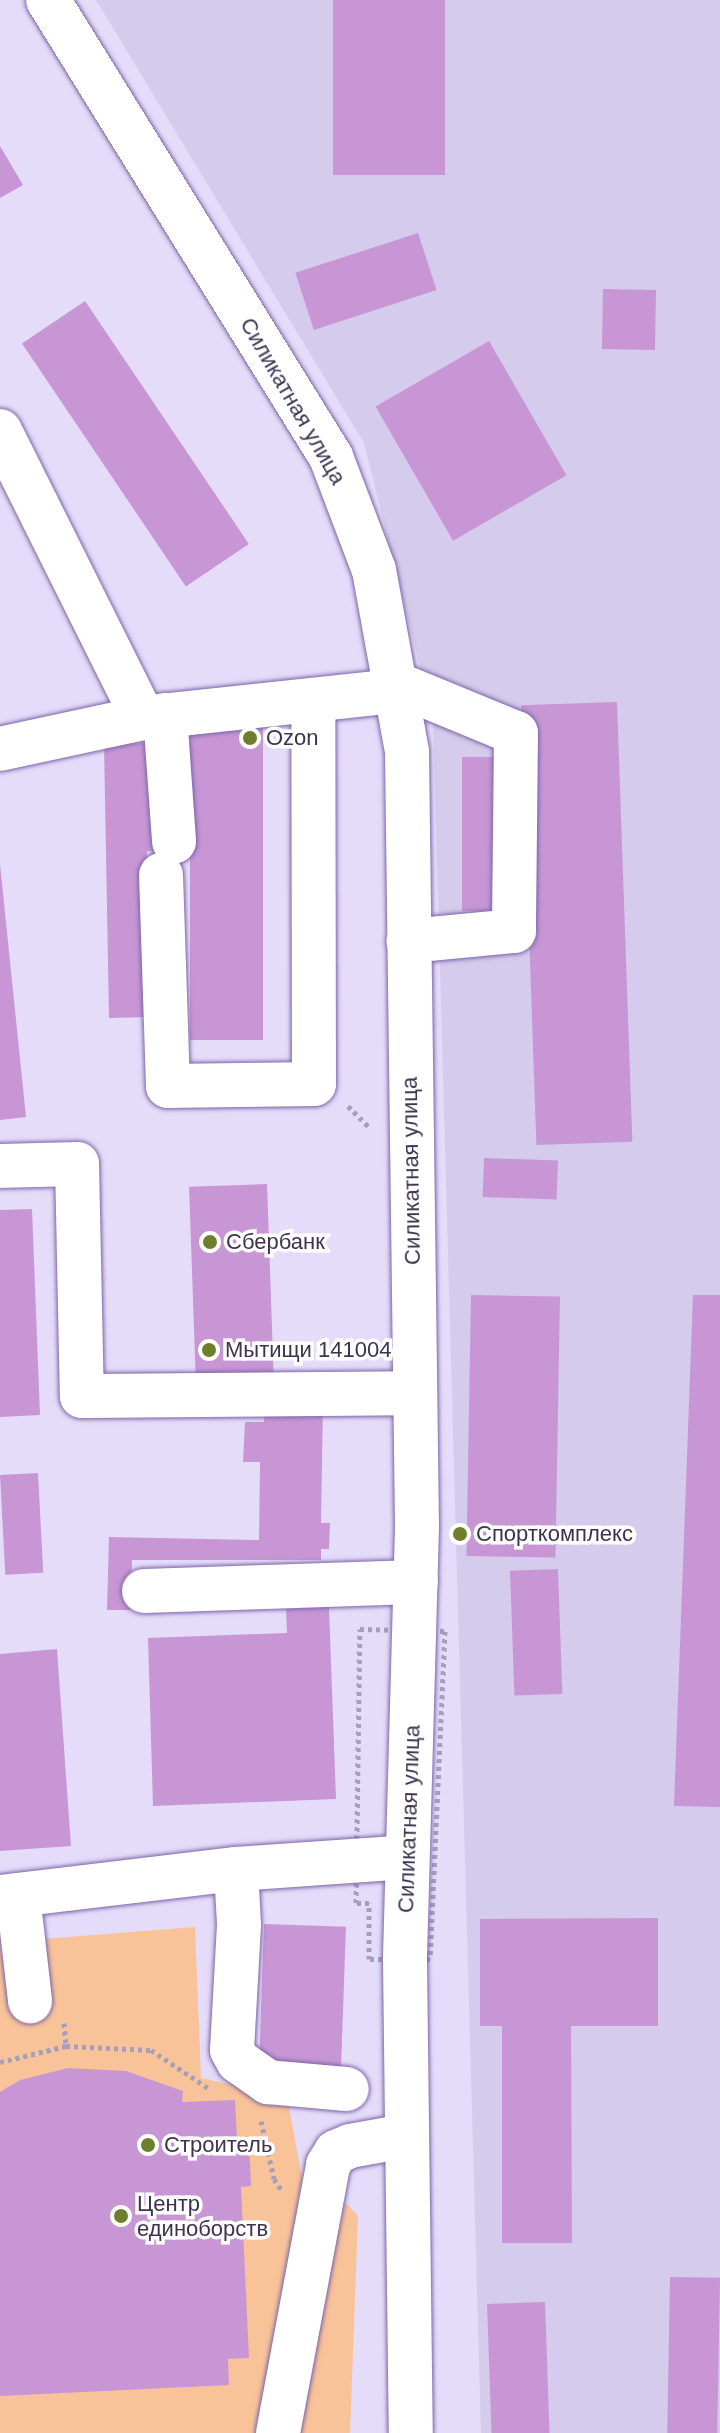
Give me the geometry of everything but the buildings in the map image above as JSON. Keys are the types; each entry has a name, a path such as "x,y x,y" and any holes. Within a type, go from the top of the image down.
{"street":[{"name":"Силикатная улица","path":"48,0 331,457 374,570 407,752 416,1582 407,1857 405,2136 411,2433"},
{"path":"0,431 154,717 168,858 168,1086 314,1084 313,700"},
{"path":"0,749 154,717 313,700 393,687 516,733 514,931 408,941"},
{"path":"0,1166 77,1164 82,1396 415,1393"},
{"path":"144,1591 416,1582"},
{"path":"30,2001 9,1896 236,1869 407,1857"},
{"path":"236,1869 239,1925 232,2050 238,2061 268,2082 347,2089"},
{"path":"278,2433 316,2212 336,2152 405,2136"}],"path":[{"path":"314,1084 353,1109 372,1131"},
{"path":"0,2062 66,2046 151,2050 195,2084 211,2089"},
{"path":"260,2117 274,2179 285,2195 316,2212"}],"shaded area":[{"path":"96,0 720,0 720,2433 481,2433 433,719 364,443"},
{"name":"Строитель","path":"195,1927 201,2078 287,2097 305,2193 348,2205 358,2216 350,2433 0,2433 0,1936 4,1942"}],"place":[{"name":"Ozon","path":"250,738"},
{"name":"Сбербанк","path":"210,1242"},
{"name":"Мытищи 141004","path":"209,1350"},
{"name":"Спорткомплекс","path":"460,1534"},
{"name":"Строитель","path":"148,2145"},
{"name":"Центр единоборств","path":"121,2216"}]}
